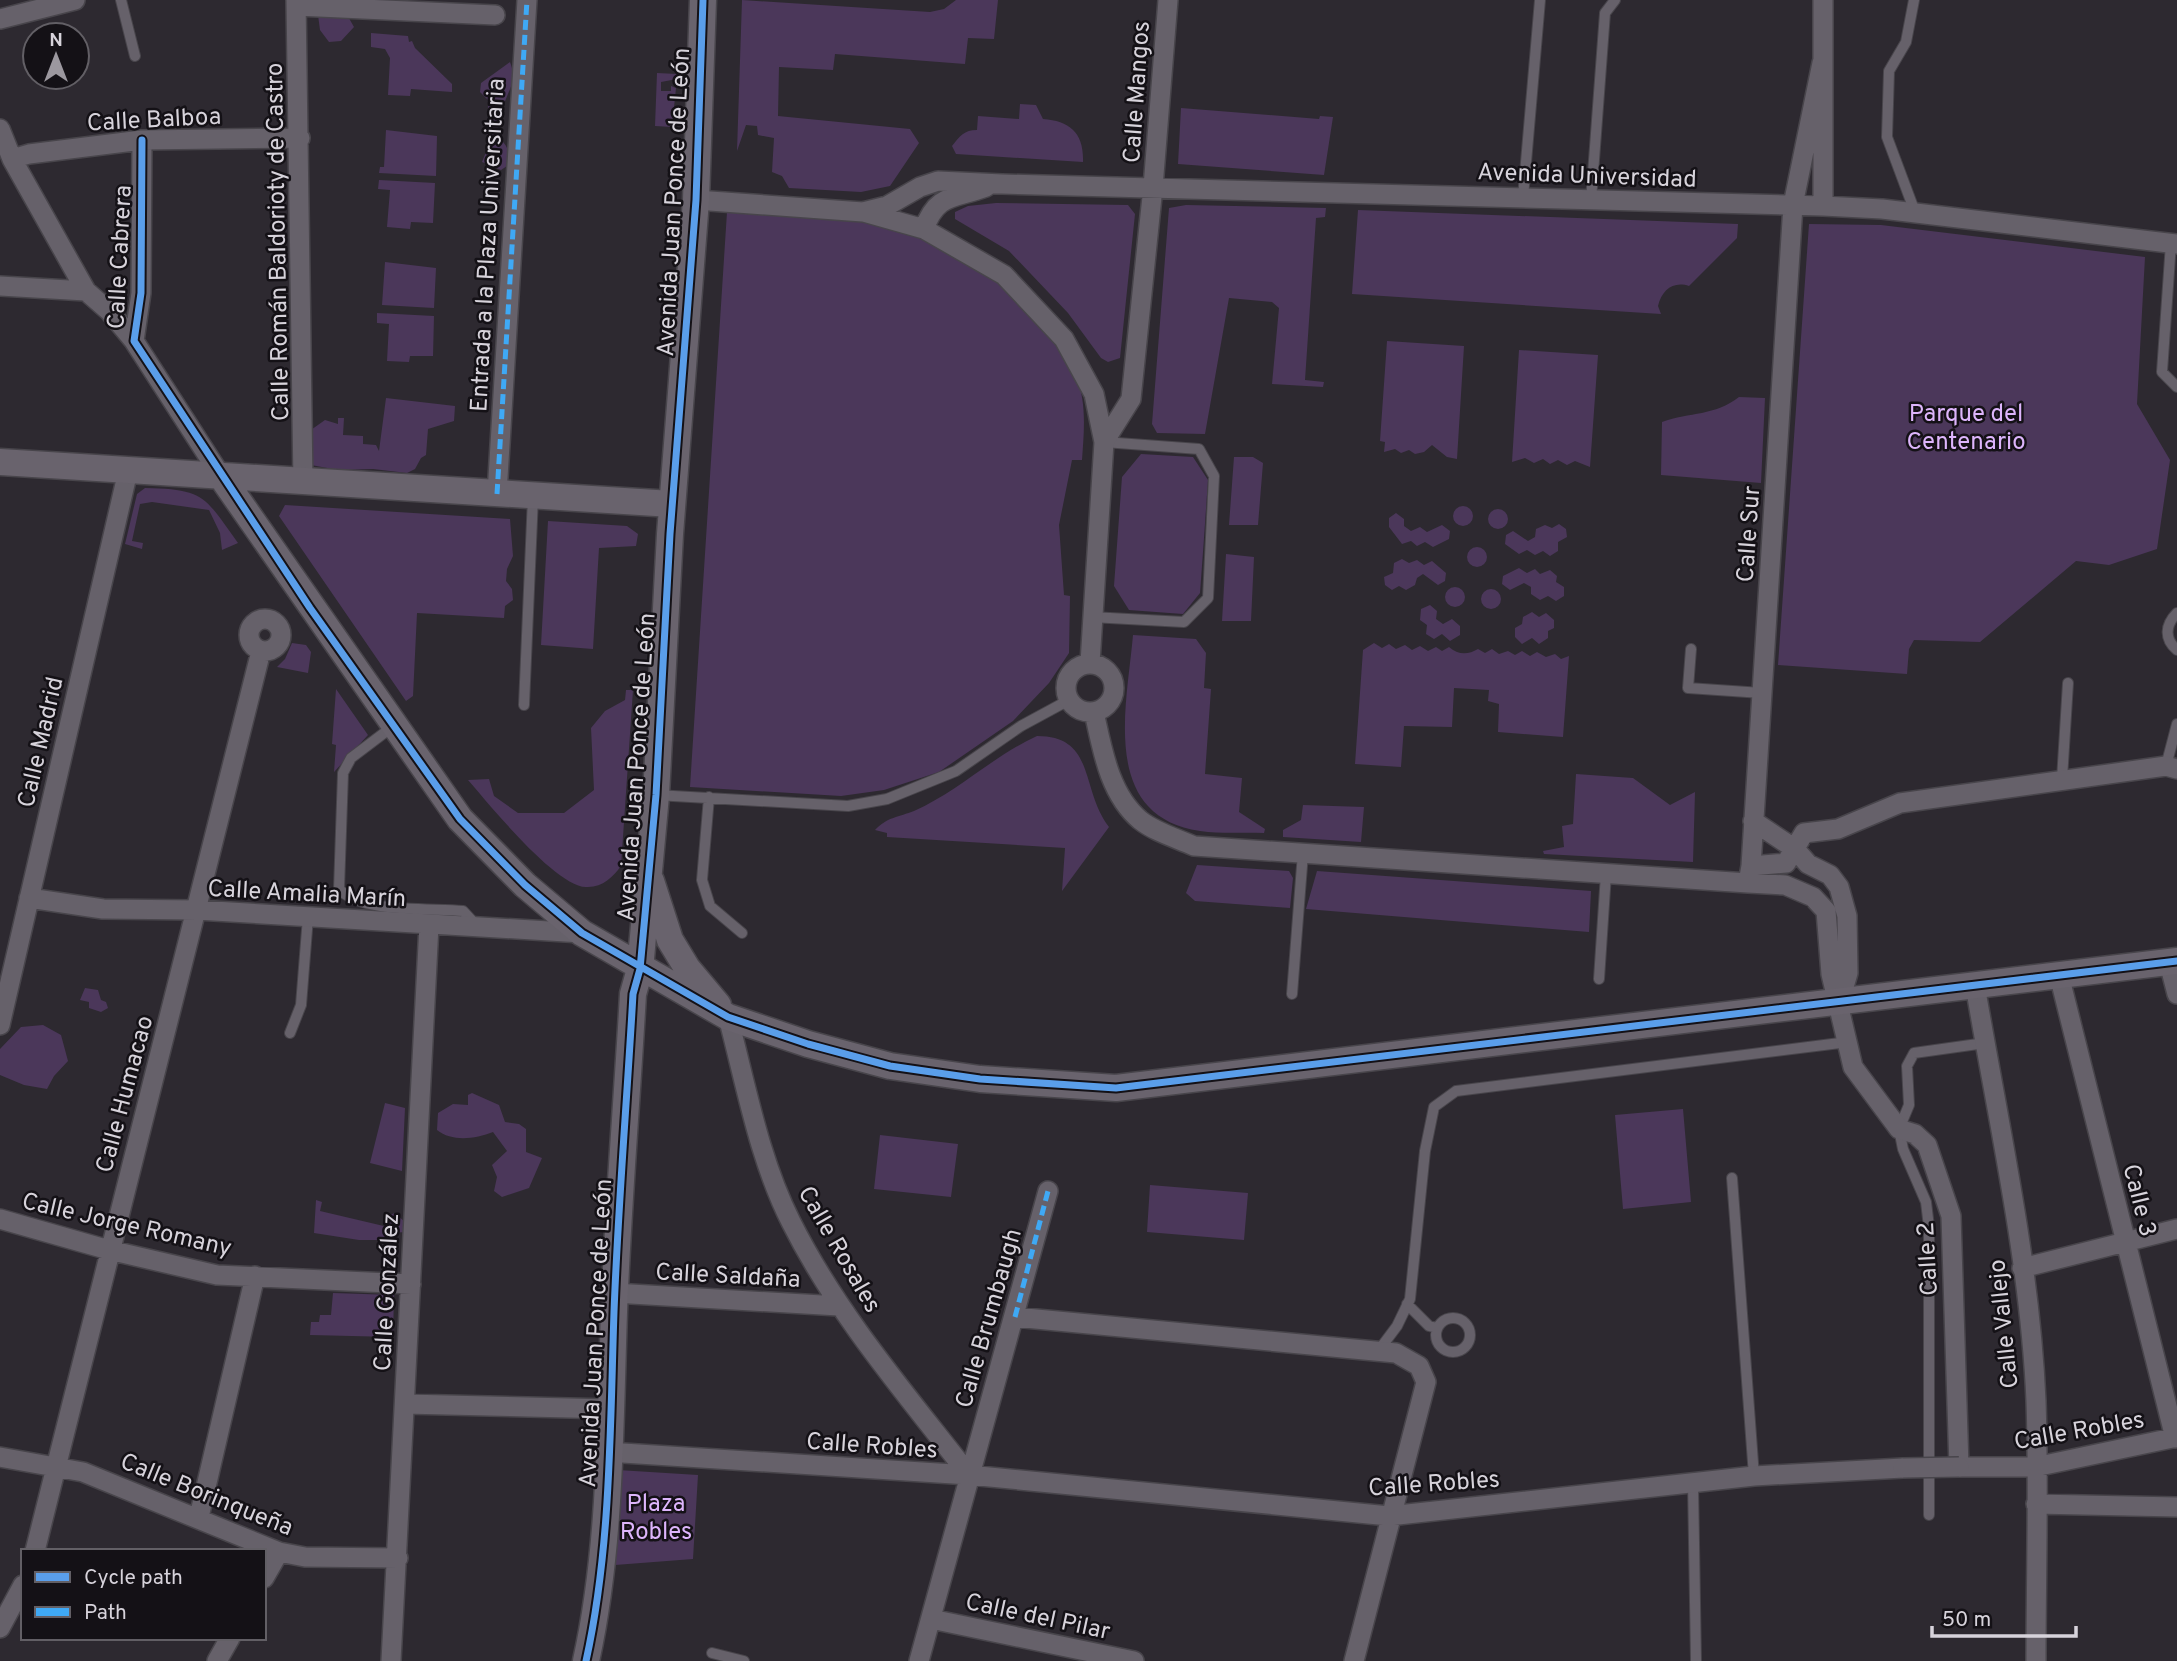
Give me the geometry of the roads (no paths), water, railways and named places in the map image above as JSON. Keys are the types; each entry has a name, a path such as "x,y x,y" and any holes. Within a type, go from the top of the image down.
{"street":[{"path":"0,19 75,0"},
{"name":"Entrada a la Plaza Universitaria","path":"498,494 527,0"},
{"name":"Avenida Juan Ponce de León","path":"586,1661 595,1623 604,1549 614,1293 633,994 640,968 656,795 672,504 696,200 703,0"},
{"name":"Calle Mangos","path":"1104,442 1132,399 1168,0"},
{"path":"1823,206 1824,0"},
{"path":"297,3 495,15"},
{"name":"Calle Román Baldorioty de Castro","path":"297,3 303,483"},
{"name":"Calle Sur","path":"1750,875 1793,205 1822,63"},
{"path":"0,129 12,159 86,291 134,341"},
{"name":"Calle Balboa","path":"12,159 29,154 142,140 300,138"},
{"name":"Calle Cabrera","path":"142,140 141,293 134,341 221,476"},
{"name":"Avenida Universidad","path":"696,200 863,212 887,206 920,187 938,181 1523,197 1823,206 1915,213 2174,243"},
{"name":"Avenida Universidad","path":"924,229 930,212 945,198 994,184"},
{"path":"863,212 924,229 1004,275 1064,339 1094,394 1104,442 1090,663"},
{"path":"0,286 86,291"},
{"path":"0,462 672,504"},
{"name":"Calle Madrid","path":"0,1025 128,471"},
{"path":"221,476 460,819 525,886 582,933 728,1017 890,1066 981,1079 1116,1088 2173,962 2177,995"},
{"name":"Calle Humacao","path":"35,1549 108,1250 261,651"},
{"path":"1090,663 1104,667 1114,683 1110,701 1094,712 1076,708 1065,692 1069,674 1076,667 1090,663"},
{"path":"1094,712 1104,758 1121,796 1138,818 1150,827 1194,846 1606,874 1750,875 1786,863 1804,833 1838,829 1900,803 2062,779 2171,768"},
{"path":"1754,821 1795,849 1808,864 1830,875 1839,887 1847,916 1848,973 1840,1002"},
{"path":"648,874 670,940 687,968 728,1017"},
{"name":"Calle 2","path":"1750,875 1813,897 1826,911 1832,974 1853,1067 1899,1129 1915,1134 1927,1145 1951,1216 1959,1468"},
{"name":"Calle Amalia Marín","path":"29,898 103,909 197,910 582,933"},
{"name":"Calle González","path":"391,1661 429,925"},
{"name":"Calle 3","path":"2059,975 2176,1438"},
{"name":"Calle Vallejo","path":"1975,985 2022,1268 2036,1401 2036,1661"},
{"name":"Calle Rosales","path":"728,1017 763,1149 790,1220 839,1306 969,1475"},
{"name":"Calle Brumbaugh","path":"919,1661 1048,1191"},
{"name":"Calle Jorge Romany","path":"0,1219 108,1250 217,1275 411,1284"},
{"path":"2022,1268 2177,1229"},
{"path":"199,1517 255,1276"},
{"name":"Calle Saldaña","path":"614,1293 839,1306"},
{"path":"1015,1317 1396,1353 1419,1366 1426,1382 1389,1516 1354,1661"},
{"path":"405,1404 610,1409"},
{"name":"Calle Robles","path":"607,1452 969,1475 1389,1516 1754,1476 1903,1468 2035,1467 2176,1438"},
{"name":"Calle Borinqueña","path":"0,1457 83,1472 199,1517 279,1552 305,1558 398,1558"},
{"path":"2036,1504 2177,1507"},
{"path":"266,1575 279,1552"},
{"path":"1,1624 21,1589"},
{"name":"Calle del Pilar","path":"931,1619 1135,1661"},
{"path":"217,1661 228,1640"}],"lane":[{"path":"121,0 135,55"},
{"path":"1523,197 1540,0"},
{"path":"1591,201 1605,13 1615,0"},
{"path":"1914,0 1906,42 1889,71 1887,137 1915,213"},
{"path":"2174,243 2162,372 2177,387"},
{"path":"1091,617 1184,622 1208,598 1214,476 1199,449 1104,442"},
{"path":"524,705 533,497"},
{"path":"2177,613 2169,621 2167,630 2169,639 2177,650"},
{"path":"1691,649 1688,688 1762,693"},
{"path":"2062,779 2068,683"},
{"path":"656,795 848,806 887,799 956,771 1021,726 1069,700"},
{"path":"2171,768 2177,724"},
{"path":"393,726 351,758 342,773 339,889 350,899 366,904 463,911 478,928"},
{"path":"709,797 702,880 710,906 742,933"},
{"path":"1292,994 1303,853"},
{"path":"1599,979 1606,874"},
{"path":"290,1033 301,1005 308,917"},
{"path":"1396,1353 1382,1346 1397,1326 1410,1300 1425,1151 1434,1107 1456,1091 1848,1042"},
{"path":"1930,1516 1926,1202 1903,1149 1899,1129 1909,1105 1907,1066 1914,1052 1985,1043"},
{"path":"1732,1178 1754,1476"},
{"path":"1407,1304 1429,1326 1437,1328"},
{"path":"1693,1483 1696,1661"},
{"path":"712,1653 744,1661"}],"park label":[{"name":"Parque del Centenario","path":"1966,427"},
{"name":"Plaza Robles","path":"656,1517"}]}
